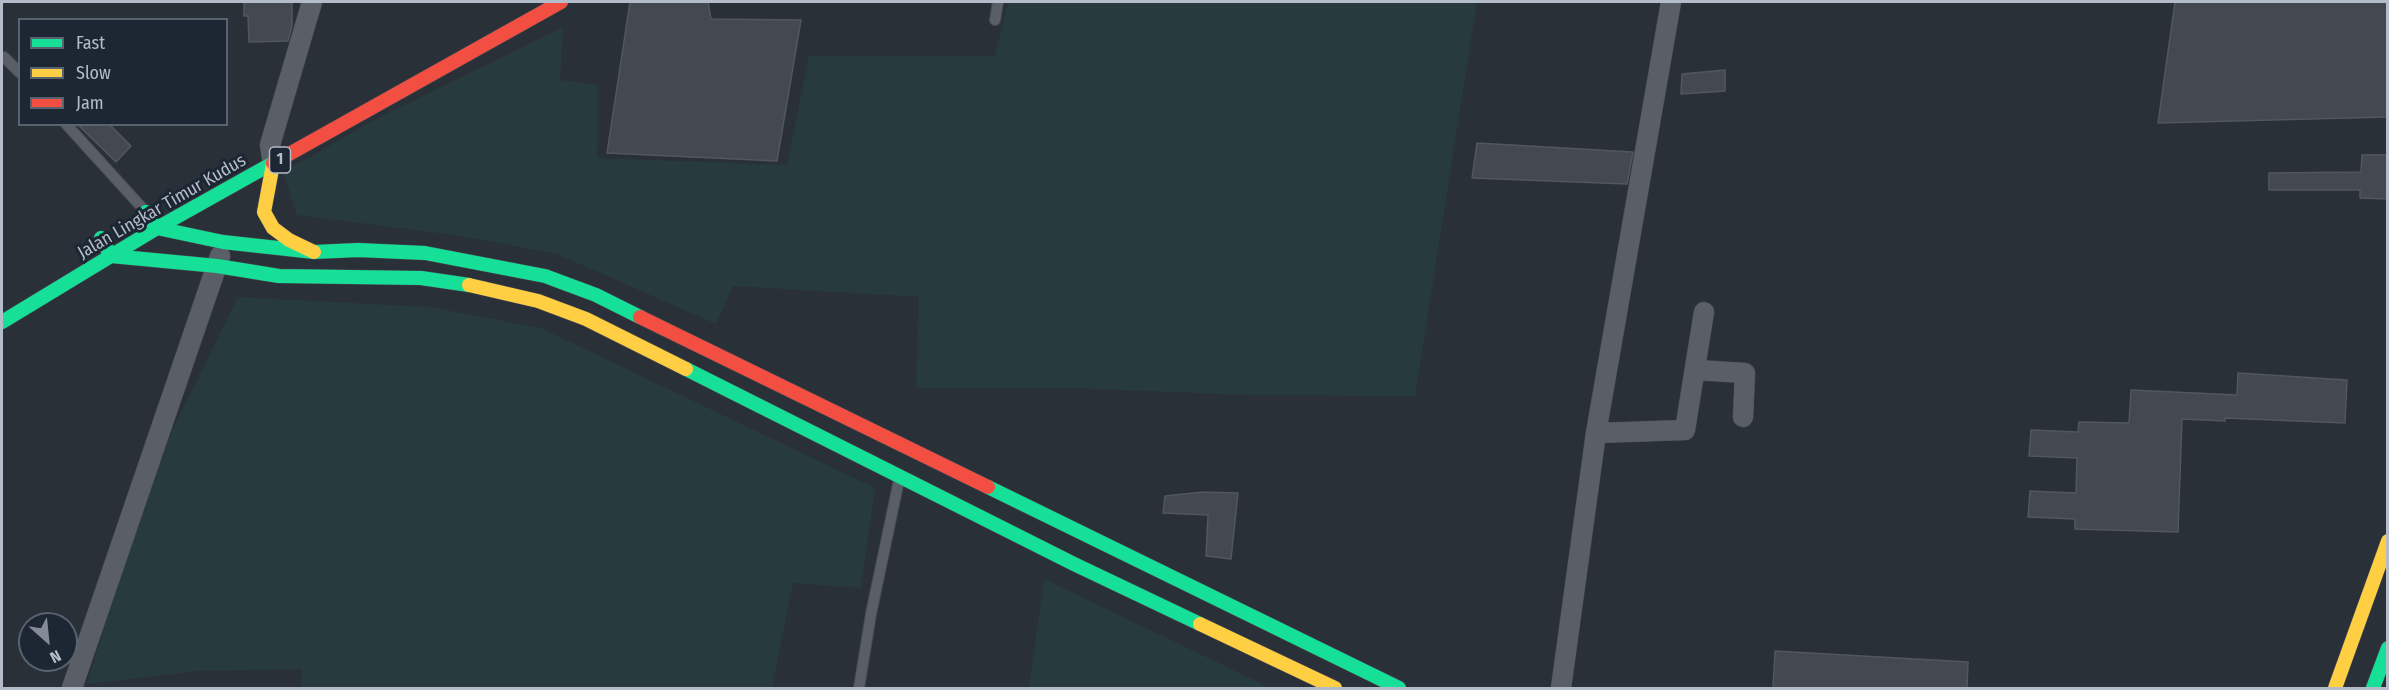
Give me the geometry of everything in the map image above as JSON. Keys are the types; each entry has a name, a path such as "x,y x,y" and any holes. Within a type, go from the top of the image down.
{"main road":[{"name":"Jalan Lingkar Timur Kudus","path":"268,153 561,2"},
{"name":"Jalan Lingkar Timur Kudus","path":"2,322 157,228 268,153 290,134"},
{"path":"268,153 264,212 273,228 289,240 314,252"},
{"name":"Jalan Lingkar Timur Kudus","path":"141,214 162,202"},
{"path":"141,214 157,228 223,242 314,252 358,250 425,252 545,276 596,295 1399,688"},
{"path":"101,238 111,256 218,266 279,276 422,278 483,287 538,301 586,319 1074,564 1335,688"},
{"path":"2335,688 2388,542"},
{"path":"2373,688 2388,648"}],"street":[{"path":"268,153 312,2"},
{"path":"1561,688 1596,433 1671,2"},
{"path":"72,688 218,266 223,242"},
{"path":"1596,433 1685,430 1704,312"},
{"path":"1695,370 1743,372 1746,375 1743,417"}],"lane":[{"path":"995,20 999,2"},
{"path":"4,57 18,72"},
{"path":"68,126 141,214"},
{"path":"859,688 871,614 899,477"}],"green space":[{"path":"1008,2 1477,2 1415,396 1248,395 1070,388 916,388 919,297 733,286 716,324 557,254 461,236 297,215 283,172 378,118 563,27 560,80 598,85 597,158 787,165 809,56 995,56"},
{"path":"238,297 429,307 541,328 875,488 861,588 793,583 772,688 302,688 302,669 199,671 87,684 127,554 172,431"},
{"path":"1044,579 1271,688 1029,688"}],"building":[{"path":"244,2 292,2 292,26 288,41 249,42 248,16 244,16"},
{"path":"630,2 708,2 711,19 801,20 777,161 607,153"},
{"path":"2175,2 2388,2 2388,117 2158,123"},
{"path":"1725,70 1725,91 1681,94 1682,74"},
{"path":"79,126 111,126 131,146 116,162"},
{"path":"1477,143 1633,152 1627,184 1472,178"},
{"path":"2362,155 2388,155 2388,199 2360,198 2360,190 2269,190 2269,173 2361,172"},
{"path":"2238,373 2347,380 2345,423 2225,418 2225,421 2182,419 2178,532 2075,529 2075,519 2028,517 2030,491 2076,493 2077,458 2029,456 2031,430 2078,432 2079,422 2129,423 2131,390 2237,395"},
{"path":"1203,492 1238,493 1231,559 1206,556 1208,515 1163,513 1165,496"},
{"path":"1775,651 1968,662 1967,688 1773,688"}],"traffic: fast":[{"path":"2,322 157,228 273,163"},
{"path":"146,212 157,228 223,242 314,252 358,250 425,253 545,276 596,295 640,317"},
{"path":"101,238 111,256 217,266 279,276 421,278 469,285"},
{"path":"686,369 1074,564 1200,624"},
{"path":"988,487 1399,688"},
{"path":"2373,688 2388,648"}],"traffic: slow":[{"path":"273,164 264,212 273,228 289,240 314,252"},
{"path":"469,285 538,301 586,319 686,369"},
{"path":"2335,688 2388,541"},
{"path":"1200,624 1335,688"}],"traffic: jam":[{"path":"273,163 561,2"},
{"path":"640,317 988,487"}]}
